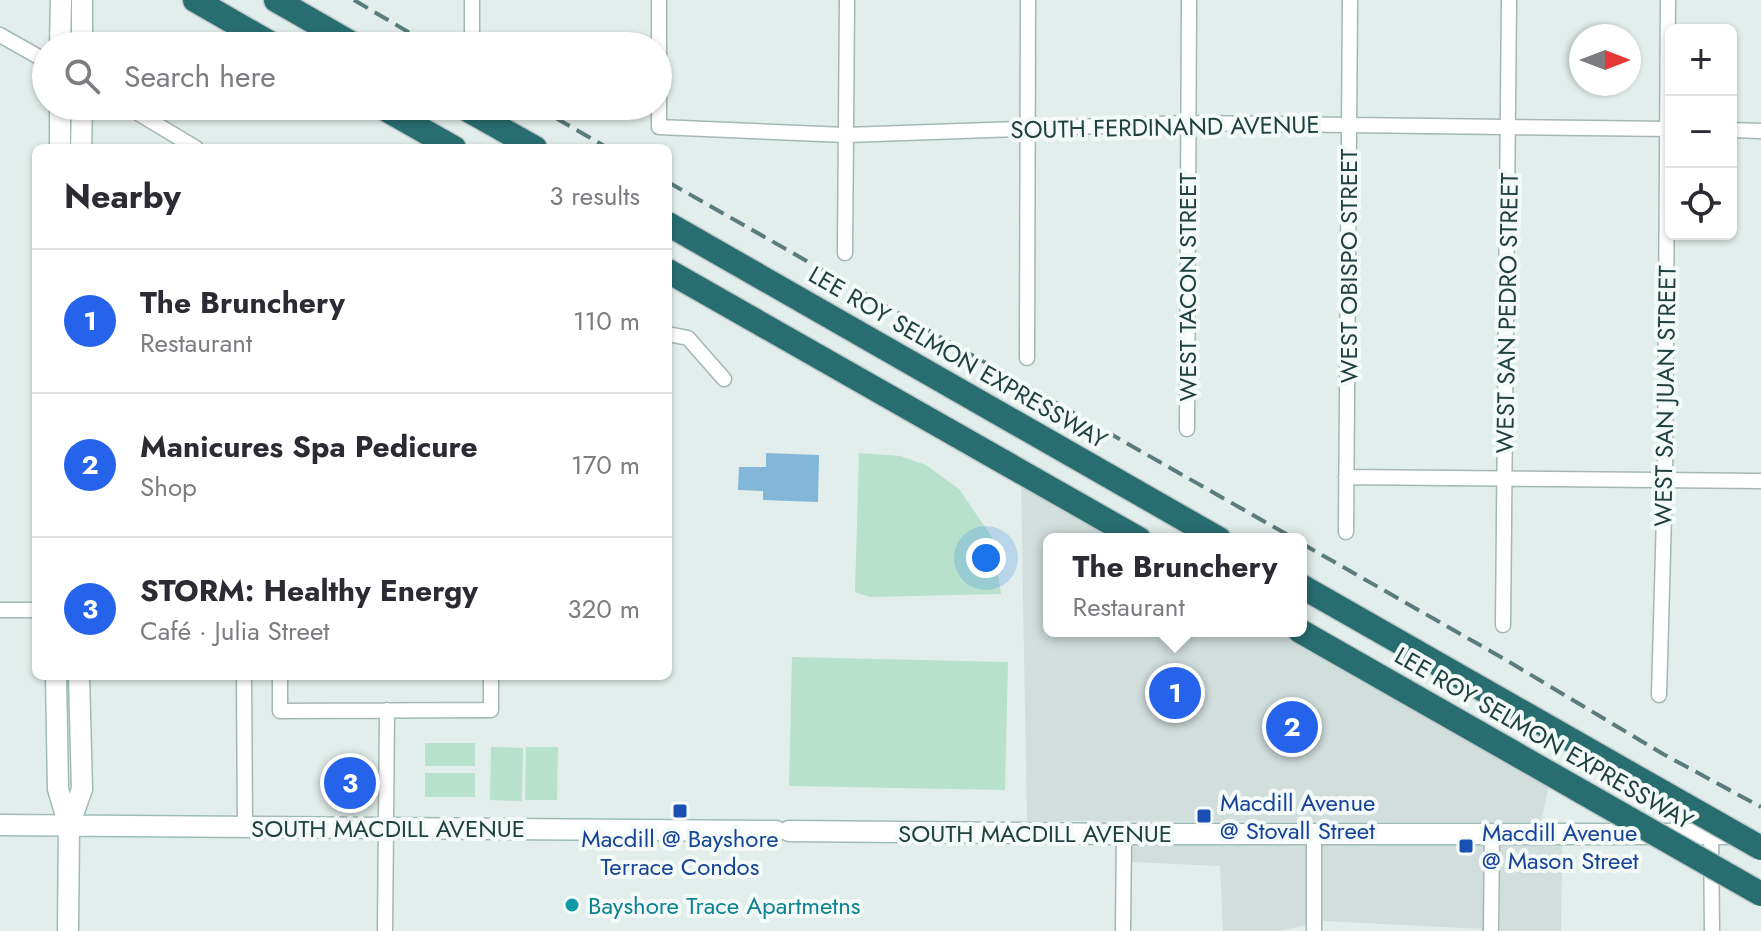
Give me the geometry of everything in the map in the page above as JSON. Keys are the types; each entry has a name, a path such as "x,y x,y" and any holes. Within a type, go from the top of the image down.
{"highway":[{"path":"195,0 251,32"},
{"path":"276,0 332,32"},
{"path":"405,120 447,144"},
{"path":"486,120 528,144"},
{"name":"LEE ROY SELMON EXPRESSWAY","path":"672,226 1209,533"},
{"path":"672,273 1128,533"},
{"name":"LEE ROY SELMON EXPRESSWAY","path":"1307,589 1761,848"},
{"name":"LEE ROY SELMON EXPRESSWAY","path":"1307,635 1761,894"}],"street":[{"path":"60,32 61,0"},
{"path":"82,0 82,32"},
{"path":"472,0 472,32"},
{"name":"SOUTH FERDINAND AVENUE","path":"659,0 659,32"},
{"path":"845,253 847,0"},
{"path":"1027,358 1028,0"},
{"name":"WEST TACON STREET","path":"1187,429 1189,0"},
{"name":"WEST OBISPO STREET","path":"1346,532 1350,0"},
{"name":"WEST SAN PEDRO STREET","path":"1503,625 1509,0"},
{"name":"WEST SAN JUAN STREET","path":"1668,0 1669,96"},
{"path":"0,35 32,53"},
{"path":"60,120 60,144"},
{"path":"81,144 82,120"},
{"path":"149,120 189,144"},
{"name":"SOUTH FERDINAND AVENUE","path":"659,120 659,127 846,135 1188,123 1665,129"},
{"path":"1737,130 1761,131"},
{"name":"WEST SAN JUAN STREET","path":"1659,695 1669,168"},
{"path":"672,335 688,338 724,379"},
{"path":"1346,477 1761,481"},
{"path":"0,610 32,610"},
{"path":"56,680 58,789 69,826 68,931"},
{"path":"69,826 82,789 79,680"},
{"path":"244,680 245,828"},
{"path":"280,680 280,711 491,710 491,680"},
{"path":"385,931 387,710"},
{"name":"SOUTH MACDILL AVENUE","path":"0,825 1124,834 1761,834"},
{"path":"1314,833 1314,931"},
{"path":"1491,931 1492,833"},
{"path":"1711,833 1712,931"},
{"path":"1123,931 1124,834"}],"shaded area":[{"path":"1021,484 1106,533 1043,533 1043,637 1288,637 1549,785 1541,822 1027,821"},
{"path":"1306,840 1306,925 1279,931 1223,931 1220,866 1131,862 1132,841"},
{"path":"1562,840 1561,931 1500,931 1500,841"},
{"path":"1322,841 1484,841 1483,929 1322,921"}],"green space":[{"path":"859,453 900,456 926,465 959,489 992,537 1001,594 870,597 855,592"},
{"path":"792,657 1008,662 1005,790 789,786"},
{"path":"425,743 475,743 475,766 425,766"},
{"path":"491,747 523,748 522,801 490,800"},
{"path":"526,747 558,747 557,800 525,800"},
{"path":"425,773 475,773 475,797 425,797"}],"water":[{"path":"766,453 819,455 818,502 763,500 763,491 738,490 739,467 766,467"}],"railway":[{"path":"354,0 408,32"},
{"path":"559,120 601,144"},
{"path":"672,184 1284,533"},
{"path":"1307,546 1663,754 1761,807"}],"place":[{"name":"The Brunchery","path":"1175,693"},
{"name":"Manicures Spa Pedicure","path":"1292,727"},
{"name":"STORM: Healthy Energy","path":"350,783"},
{"name":"Macdill @ Bayshore Terrace Condos","path":"680,811"},
{"name":"Macdill Avenue @ Stovall Street","path":"1204,816"},
{"name":"Macdill Avenue @ Mason Street","path":"1466,846"},
{"name":"Bayshore Trace Apartmetns","path":"572,905"}]}
